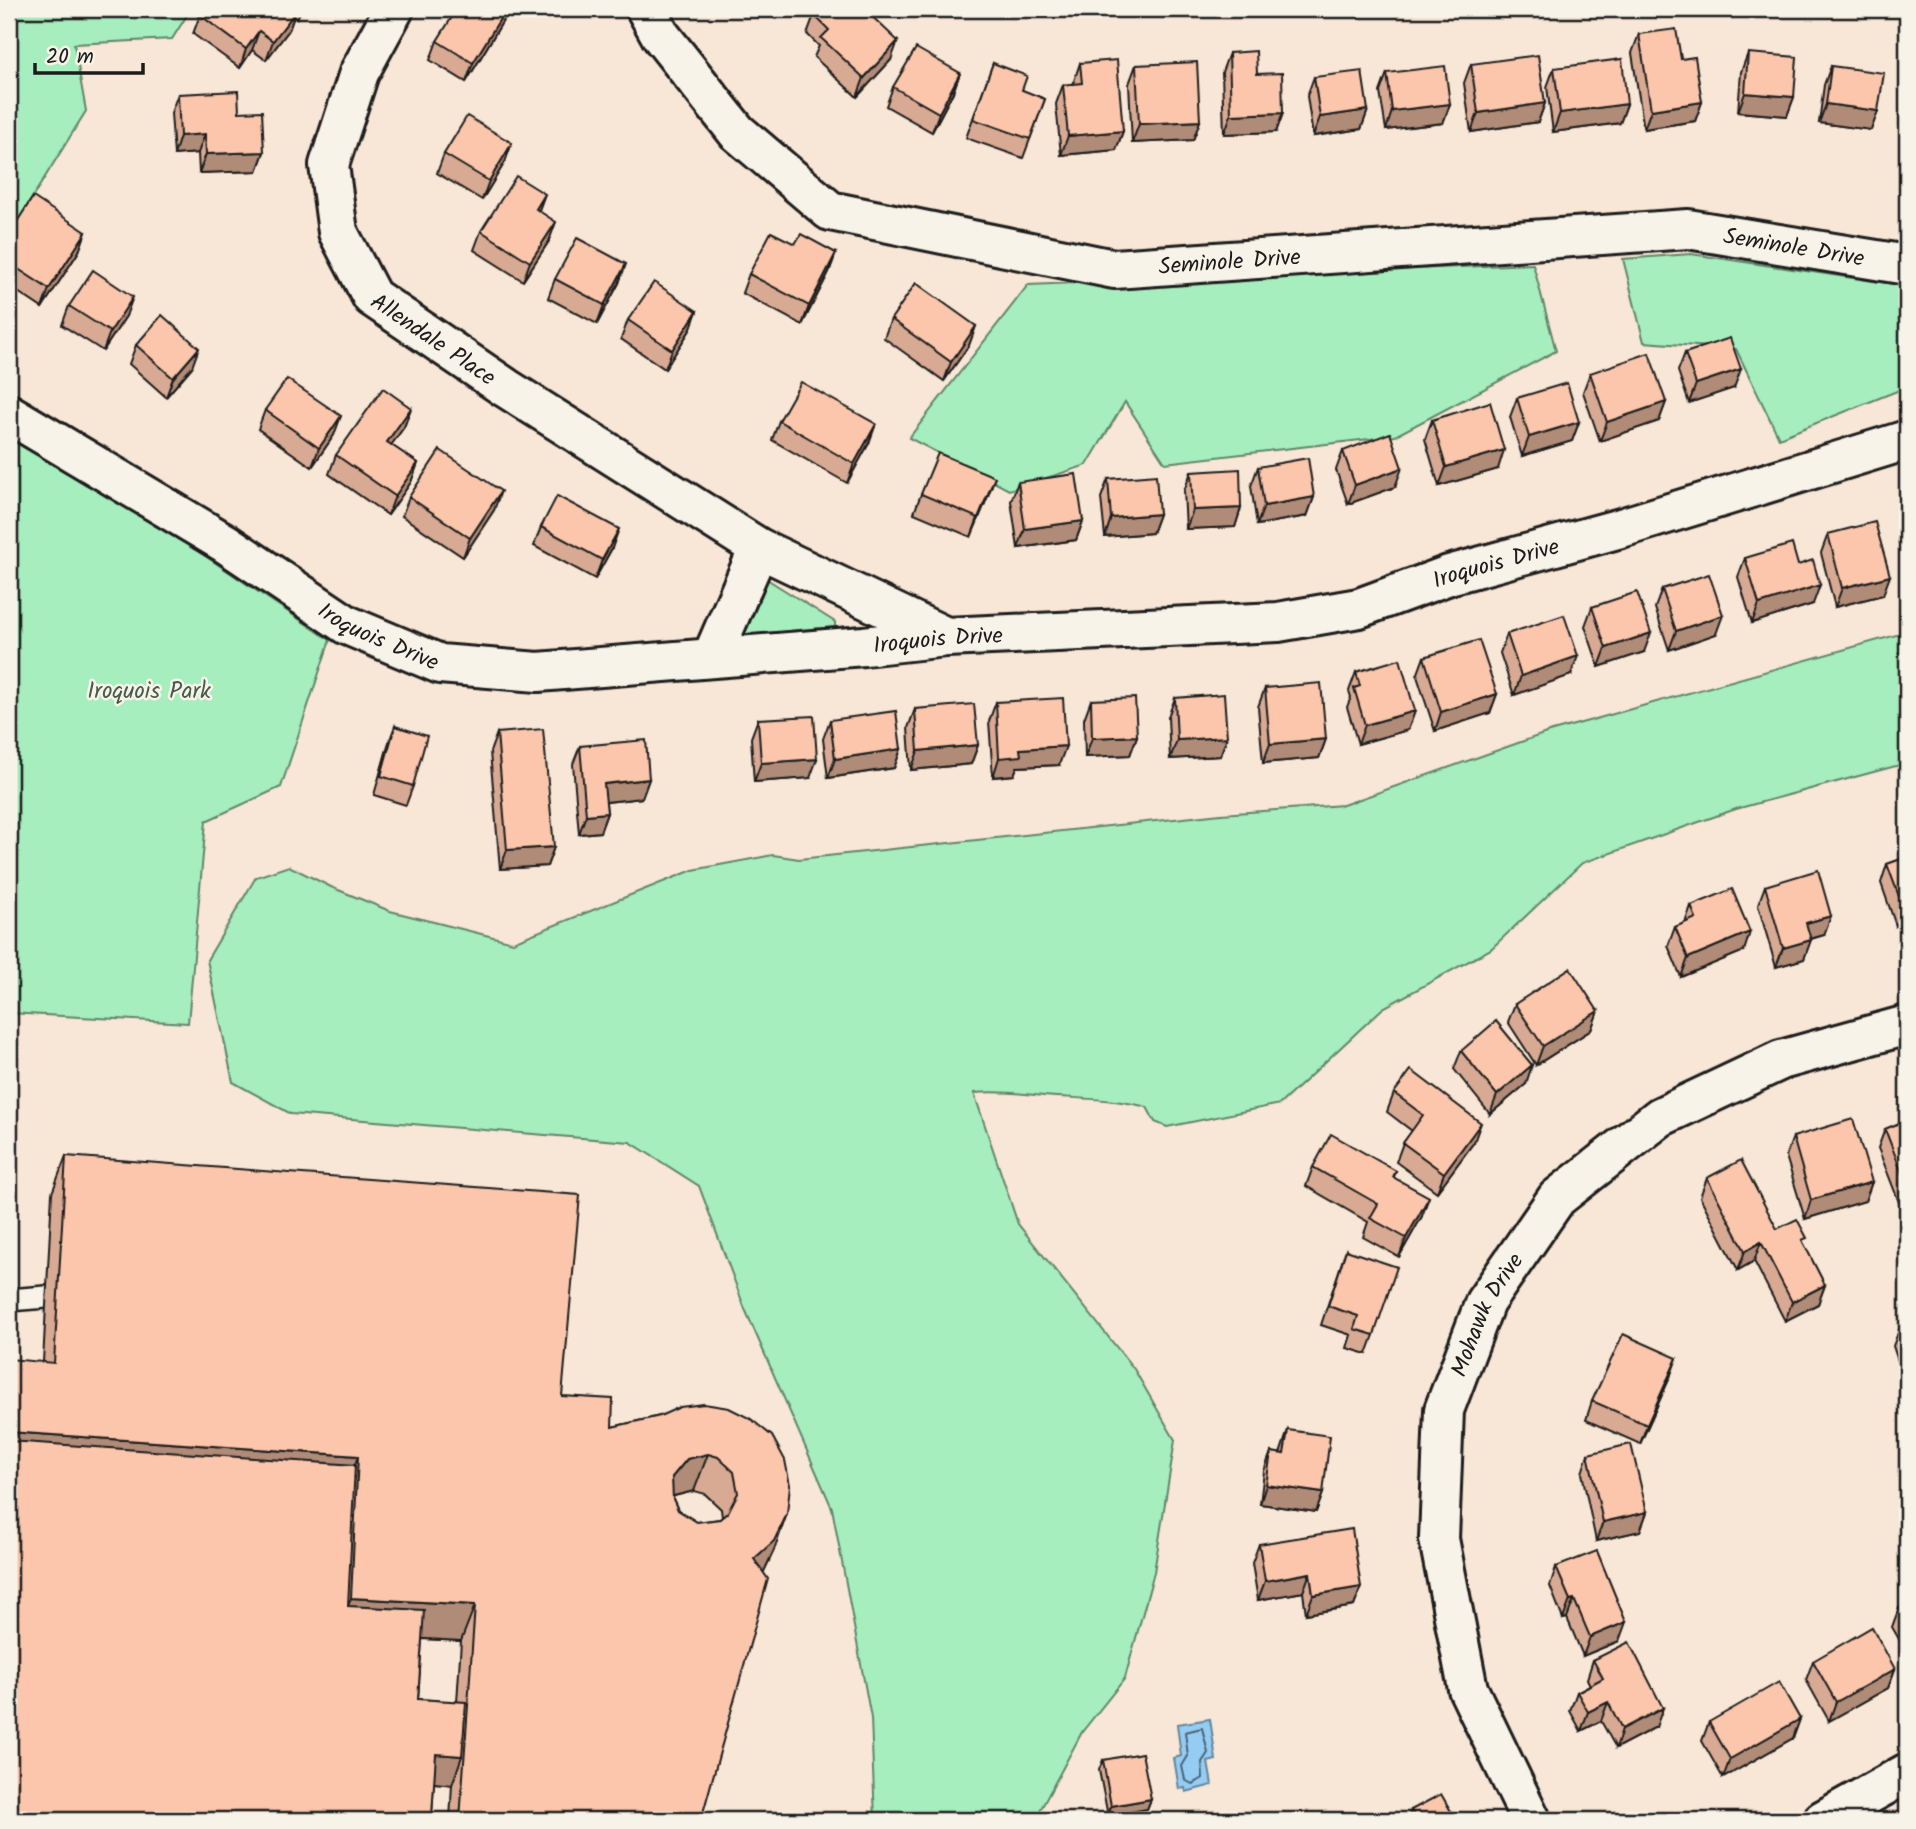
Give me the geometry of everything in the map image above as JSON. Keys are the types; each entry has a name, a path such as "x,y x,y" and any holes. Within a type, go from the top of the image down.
{"street":[{"name":"Allendale Place","path":"394,9 359,73 328,165 338,232 372,297 506,388 759,548 946,637"},
{"name":"Seminole Drive","path":"646,9 661,36 737,132 830,211 1073,261 1114,269 1688,229 1907,265"},
{"name":"Iroquois Drive","path":"9,415 225,543 347,625 440,664 538,672 946,637 1278,622 1359,608 1449,575 1621,528 1907,440"},
{"path":"712,657 759,548"},
{"name":"Mohawk Drive","path":"1531,1820 1468,1689 1440,1539 1444,1410 1485,1302 1557,1198 1660,1117 1781,1060 1907,1025"},
{"path":"1823,1820 1907,1773"}],"lane":[{"path":"9,1300 47,1297"}],"green space":[{"path":"9,9 191,9 172,39 74,44 86,111 9,235"},
{"path":"1691,254 1907,286 1907,387 1779,438 1736,349 1644,342 1623,259"},
{"path":"1533,264 1556,351 1395,436 1165,463 1125,402 1087,465 1009,490 909,438 1028,285"},
{"name":"Iroquois Park","path":"9,424 330,640 281,787 206,821 188,1023 9,1013"},
{"path":"762,576 835,622 835,627 746,635 743,630"},
{"path":"1907,632 1907,763 1736,809 1582,863 1491,949 1383,1008 1280,1104 1167,1127 1155,1122 1147,1107 1134,1104 1018,1093 974,1093 1018,1224 1134,1369 1175,1440 1154,1572 1125,1678 1082,1732 1035,1820 875,1820 871,1718 832,1508 745,1309 699,1186 630,1142 291,1114 233,1082 207,960 256,877 289,866 390,911 513,942 693,870 773,855 799,859 1221,814 1343,805 1549,732"}],"water":[{"path":"1210,1719 1216,1760 1208,1762 1212,1785 1186,1792 1185,1788 1179,1789 1174,1758 1181,1756 1177,1724"}],"building":[{"path":"205,9 296,11 273,41 259,31 246,49 200,15"},
{"path":"457,9 506,9 473,63 437,41"},
{"path":"819,9 864,9 898,41 864,78 821,38 829,30 814,15"},
{"path":"1676,29 1681,59 1695,57 1702,102 1651,110 1639,34"},
{"path":"916,48 960,73 939,113 893,87"},
{"path":"1256,51 1257,74 1282,73 1283,113 1231,115 1229,53"},
{"path":"1748,53 1797,57 1794,97 1745,93"},
{"path":"1538,55 1545,103 1478,113 1471,64"},
{"path":"1622,59 1627,104 1560,113 1554,68"},
{"path":"1117,60 1123,131 1068,136 1063,85 1082,83 1080,63"},
{"path":"1197,62 1200,121 1139,124 1136,65"},
{"path":"993,63 1027,76 1022,90 1045,99 1030,139 973,119"},
{"path":"1445,66 1450,104 1392,111 1387,73"},
{"path":"1831,66 1884,73 1878,111 1826,104"},
{"path":"1362,71 1368,110 1320,117 1314,77"},
{"path":"238,91 239,112 262,111 264,152 206,154 205,134 180,136 178,94"},
{"path":"467,116 512,143 489,181 444,154"},
{"path":"516,176 545,194 536,209 556,222 530,262 481,231"},
{"path":"33,197 86,232 49,289 9,263 9,234"},
{"path":"771,232 795,244 801,234 836,253 809,306 749,274"},
{"path":"577,238 626,264 604,305 555,279"},
{"path":"93,270 133,297 110,332 69,306"},
{"path":"654,282 697,311 672,350 628,320"},
{"path":"916,283 976,326 951,362 891,319"},
{"path":"162,315 199,348 173,378 136,345"},
{"path":"1730,338 1741,369 1696,384 1685,353"},
{"path":"1649,353 1666,402 1607,422 1590,373"},
{"path":"287,379 341,416 319,448 265,410"},
{"path":"801,382 876,424 854,464 779,421"},
{"path":"1567,383 1579,422 1529,437 1517,398"},
{"path":"383,388 411,408 387,442 418,463 395,496 336,455"},
{"path":"1490,402 1504,450 1446,467 1432,420"},
{"path":"1390,433 1402,468 1355,485 1343,451"},
{"path":"440,450 501,491 470,538 409,497"},
{"path":"938,453 995,477 978,518 921,494"},
{"path":"1308,458 1314,497 1264,506 1258,467"},
{"path":"1240,469 1241,508 1193,510 1191,472"},
{"path":"1076,474 1083,521 1025,529 1018,482"},
{"path":"1156,475 1159,514 1111,518 1108,479"},
{"path":"557,496 619,529 602,560 541,527"},
{"path":"1875,522 1890,576 1842,588 1828,534"},
{"path":"1792,544 1798,565 1813,560 1820,585 1759,604 1745,558"},
{"path":"1709,574 1723,615 1676,631 1662,589"},
{"path":"1637,592 1651,633 1606,648 1592,607"},
{"path":"1564,615 1578,656 1521,676 1507,634"},
{"path":"1479,640 1497,694 1441,712 1424,657"},
{"path":"1400,659 1415,711 1365,725 1354,688 1360,686 1356,672"},
{"path":"1321,683 1326,739 1270,744 1265,688"},
{"path":"1224,694 1227,737 1177,740 1175,698"},
{"path":"1063,698 1066,746 1020,749 1021,756 999,758 996,702"},
{"path":"1135,698 1137,736 1092,738 1091,700"},
{"path":"974,704 978,745 918,751 915,709"},
{"path":"896,711 901,749 835,759 830,720"},
{"path":"814,716 817,759 761,763 758,719"},
{"path":"395,726 427,736 413,786 381,776"},
{"path":"543,729 554,847 507,850 497,733"},
{"path":"646,740 649,779 604,784 607,813 586,815 580,746"},
{"path":"1907,857 1907,905 1903,907 1887,864"},
{"path":"1818,870 1831,916 1806,923 1811,940 1783,948 1765,886"},
{"path":"1732,889 1750,932 1688,958 1675,927 1696,918 1691,906"},
{"path":"1570,968 1598,1011 1543,1046 1515,1004"},
{"path":"1496,1021 1532,1065 1497,1095 1461,1051"},
{"path":"1411,1070 1481,1123 1444,1173 1403,1143 1423,1115 1394,1093"},
{"path":"1853,1119 1872,1182 1811,1200 1793,1137"},
{"path":"1907,1120 1907,1186 1885,1129"},
{"path":"1331,1134 1396,1171 1393,1177 1429,1197 1406,1238 1370,1218 1378,1204 1313,1167"},
{"path":"66,1156 580,1195 562,1396 613,1399 612,1427 660,1416 680,1407 704,1404 729,1408 751,1419 772,1436 785,1460 790,1485 787,1514 774,1541 754,1559 768,1579 701,1820 460,1820 475,1605 351,1598 358,1456 9,1432 9,1359 54,1363","holes":["708,1454 718,1457 734,1472 738,1493 728,1512 720,1519 697,1522 678,1510 673,1499 672,1477 687,1459"]},
{"path":"1741,1160 1777,1229 1797,1219 1807,1238 1802,1240 1825,1285 1792,1302 1761,1242 1745,1251 1707,1178"},
{"path":"1346,1250 1397,1267 1374,1335 1354,1329 1358,1316 1328,1306"},
{"path":"1623,1334 1677,1358 1647,1425 1592,1401"},
{"path":"1288,1430 1330,1436 1323,1493 1266,1485 1271,1452 1284,1454"},
{"path":"9,1441 355,1465 348,1606 424,1610 418,1699 466,1702 462,1756 436,1754 432,1815 445,1816 445,1820 9,1820"},
{"path":"1631,1444 1647,1512 1603,1522 1588,1454"},
{"path":"1352,1529 1361,1587 1313,1595 1310,1573 1265,1581 1259,1544"},
{"path":"1597,1551 1626,1622 1590,1637 1574,1599 1570,1600 1556,1567"},
{"path":"1907,1603 1907,1622 1899,1608"},
{"path":"1872,1627 1895,1669 1836,1702 1813,1661"},
{"path":"1629,1642 1663,1708 1622,1729 1608,1702 1588,1712 1577,1692 1603,1678 1593,1660"},
{"path":"1779,1682 1800,1719 1730,1759 1709,1722"},
{"path":"1142,1753 1151,1799 1111,1806 1103,1760"},
{"path":"1441,1794 1456,1820 1416,1820 1411,1810"}]}
